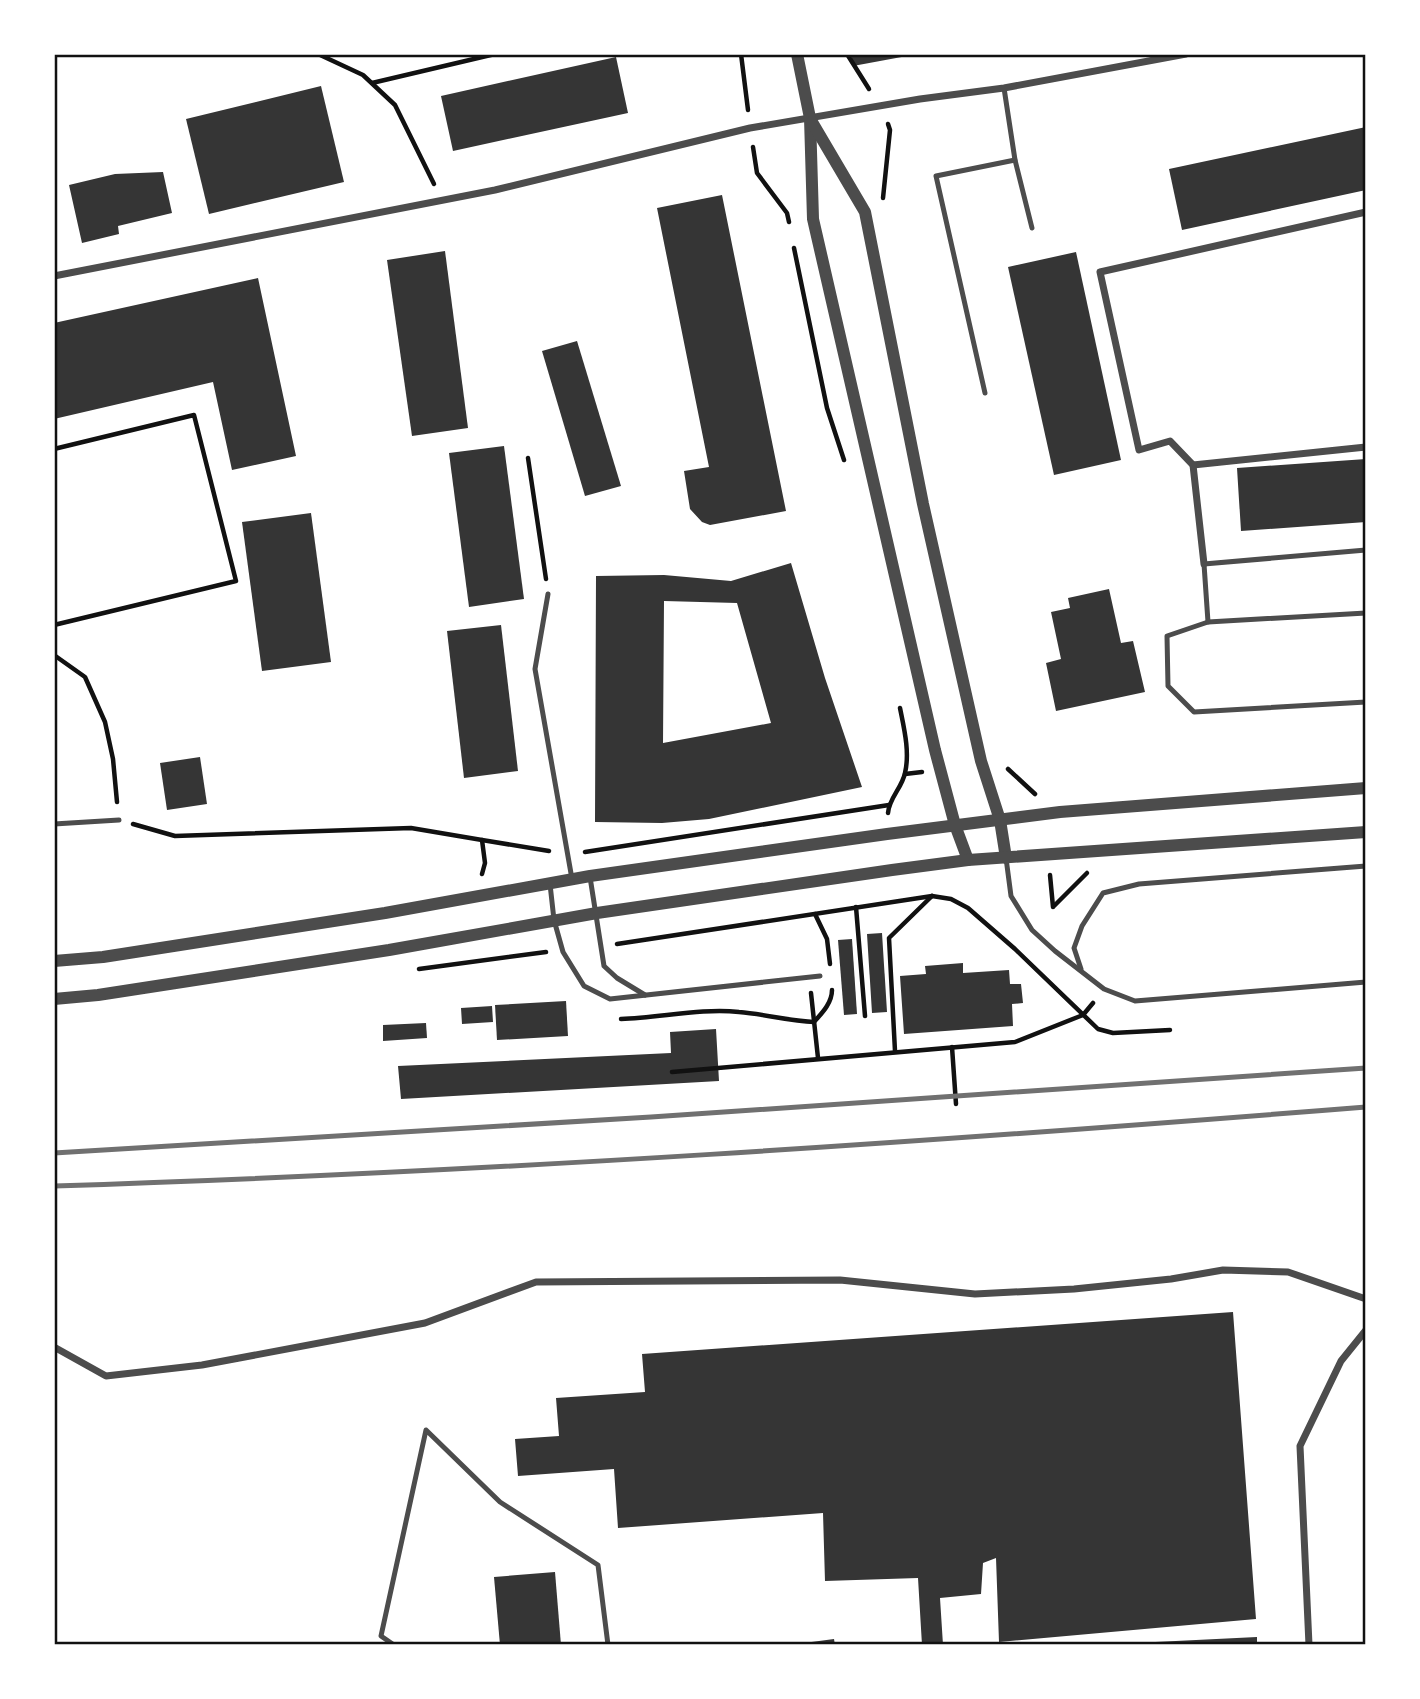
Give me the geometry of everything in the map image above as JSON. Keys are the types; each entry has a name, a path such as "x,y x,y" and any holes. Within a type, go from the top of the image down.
{"street":[{"path":"797,54 810,118 813,219 932,737 955,825 968,860"},
{"path":"54,276 508,187 750,128 920,99 1004,88 1186,54"},
{"path":"810,118 865,212 923,504 981,761 1000,820 1006,858"},
{"path":"1203,564 1193,465 1170,441 1139,450 1100,272 1366,212"},
{"path":"1193,465 1366,447"},
{"path":"54,961 103,957 371,915 590,876 955,825 1042,815 1366,788"},
{"path":"54,999 124,991 389,950 597,913 968,860 1366,832"},
{"path":"54,1346 106,1376 202,1365 425,1323 536,1282 840,1280 975,1294 1074,1289 1171,1279 1223,1270 1288,1272 1366,1300"},
{"path":"1309,1645 1300,1446 1341,1361 1366,1330"}],"lane":[{"path":"1004,88 1015,160 1032,228"},
{"path":"985,393 936,176 1015,160"},
{"path":"1208,622 1203,564 1366,550"},
{"path":"548,594 535,669 572,879"},
{"path":"1366,612 1208,622 1167,636 1168,687 1194,712 1366,702"},
{"path":"54,824 118,820"},
{"path":"1006,858 1011,896 1032,930 1104,989 1135,1001 1366,982"},
{"path":"1082,969 1074,948 1082,926 1103,893 1139,884 1366,866"},
{"path":"590,876 604,966 617,978 645,995"},
{"path":"550,884 554,920 564,952 584,986 610,999 820,976"},
{"path":"394,1645 381,1636 425,1430 500,1502 598,1565 608,1645"}],"path":[{"path":"318,54 363,75 395,105 442,200"},
{"path":"371,83 495,54"},
{"path":"741,54 757,173 787,213 790,226"},
{"path":"847,54 848,60 882,107 890,130 883,196 885,209"},
{"path":"793,239 827,408 846,468"},
{"path":"54,449 194,415 236,581 54,625"},
{"path":"528,458 548,594"},
{"path":"54,655 85,677 105,722 113,760 118,820 174,836 411,828 567,854 889,804 905,774 906,738 899,699"},
{"path":"1001,761 1017,780 1045,802 1042,815"},
{"path":"475,895 485,863 482,840"},
{"path":"1053,907 1094,866"},
{"path":"895,1051 889,938 932,896"},
{"path":"602,947 932,896 951,900 968,908 1098,1029 1113,1033 1170,1030"},
{"path":"856,907 865,1016"},
{"path":"482,934 488,960"},
{"path":"406,971 541,952 564,952"},
{"path":"808,977 818,1058"},
{"path":"672,1072 1015,1042 1083,1015 1104,989"},
{"path":"952,1047 956,1104"}],"building":[{"path":"851,54 907,54 907,56 853,66"},
{"path":"616,57 628,113 453,151 441,96"},
{"path":"321,86 344,182 209,214 186,119"},
{"path":"1366,127 1366,190 1182,230 1169,169"},
{"path":"163,172 172,213 118,226 119,234 82,243 69,185 115,174"},
{"path":"722,195 786,511 710,525 702,522 690,509 684,471 709,467 657,208"},
{"path":"445,251 468,428 412,436 387,260"},
{"path":"1076,252 1121,460 1054,475 1008,267"},
{"path":"258,278 296,456 232,470 213,382 54,419 54,323"},
{"path":"577,341 621,486 585,496 542,351"},
{"path":"504,446 524,599 469,607 449,453"},
{"path":"1366,459 1366,522 1241,531 1237,468"},
{"path":"311,513 331,662 262,671 242,522"},
{"path":"791,563 825,678 862,787 709,819 662,823 595,822 596,576 664,575 731,581","holes":["664,601 737,603 771,723 663,743"]},
{"path":"1109,589 1121,643 1133,641 1145,692 1056,711 1046,663 1061,659 1051,612 1070,608 1068,598"},
{"path":"501,625 518,771 464,778 447,631"},
{"path":"200,757 207,804 167,810 160,763"},
{"path":"882,933 887,1012 872,1013 867,934"},
{"path":"852,939 857,1014 844,1015 838,940"},
{"path":"963,963 963,973 1009,970 1010,984 1021,984 1023,1003 1012,1004 1013,1026 904,1034 900,976 926,974 925,966"},
{"path":"566,1001 568,1036 497,1040 495,1005"},
{"path":"492,1006 493,1022 462,1024 461,1008"},
{"path":"426,1023 427,1038 383,1041 383,1025"},
{"path":"716,1029 719,1081 401,1099 398,1066 671,1053 670,1032"},
{"path":"1233,1312 1256,1619 999,1642 996,1558 983,1563 981,1594 940,1598 943,1645 922,1645 918,1578 825,1581 823,1513 618,1528 614,1469 518,1476 515,1439 559,1436 556,1398 645,1392 642,1354"},
{"path":"555,1572 561,1645 500,1645 494,1577"},
{"path":"1257,1637 1257,1645 1135,1645 1135,1643"},
{"path":"834,1639 835,1645 804,1645 804,1643"}],"railway":[{"path":"54,1153 651,1117 1366,1068"},
{"path":"54,1186 546,1164 1038,1132 1366,1107"}]}
